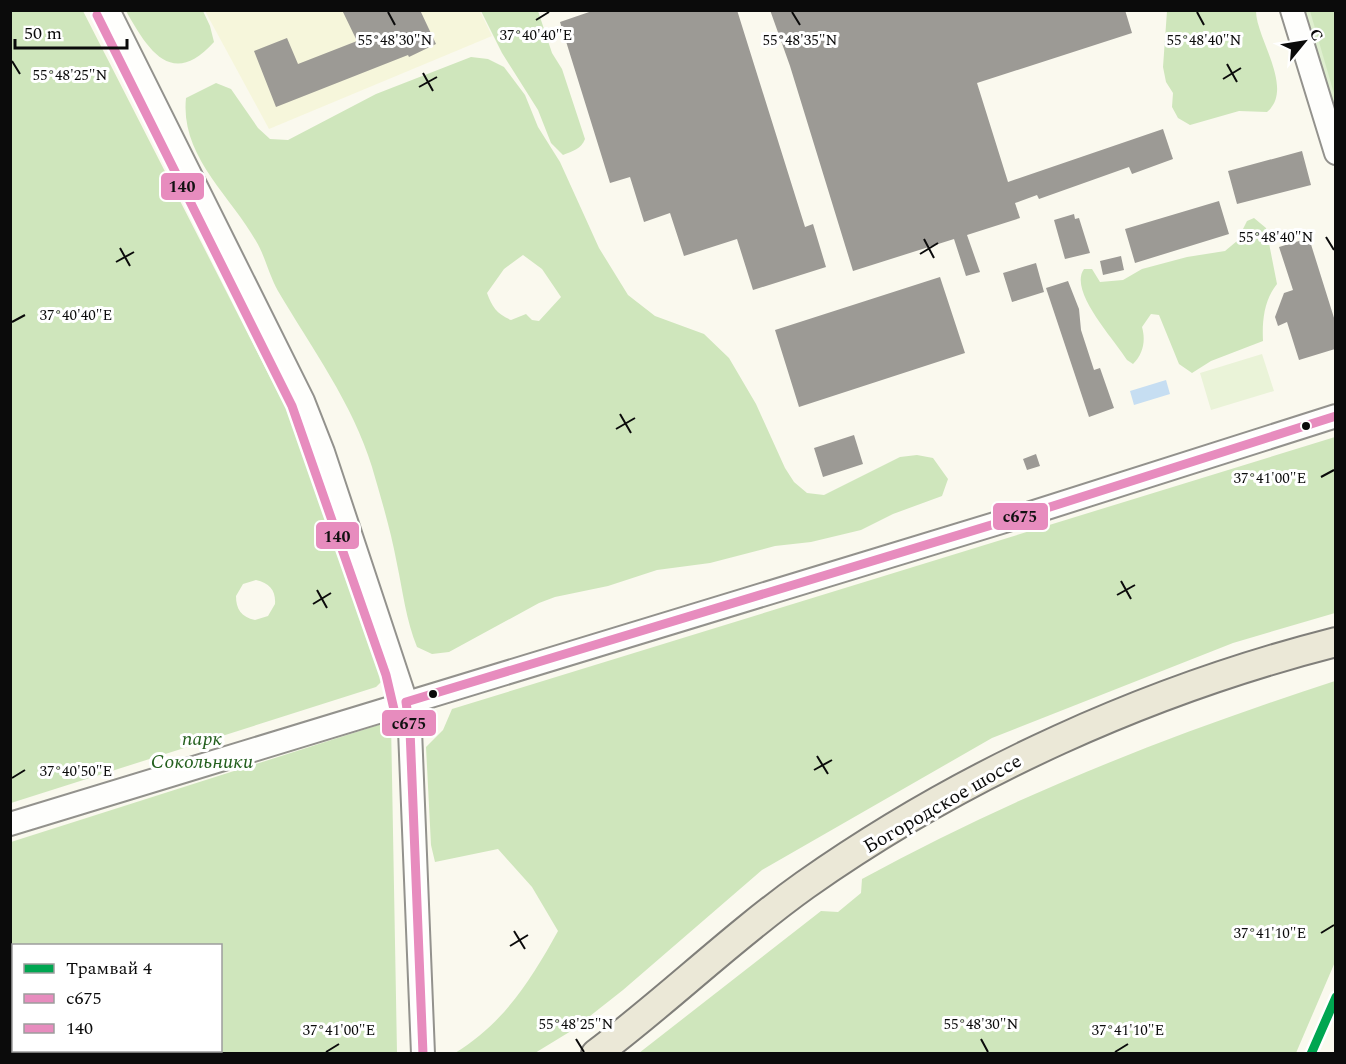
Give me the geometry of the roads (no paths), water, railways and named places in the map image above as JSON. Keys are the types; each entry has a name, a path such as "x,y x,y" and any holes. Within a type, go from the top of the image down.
{"main road":[{"name":"Богородское шоссе","path":"596,1053 646,1016 757,922 806,885 882,836 968,786 1040,747 1157,699 1335,642"}],"street":[{"path":"108,10 303,401 324,452 406,702 410,730 423,1053"},
{"path":"1292,10 1335,153"},
{"path":"10,824 1042,509 1335,416"}],"water":[{"path":"1166,380 1170,394 1134,405 1130,391"}],"tram line":[{"name":"4","path":"1311,1054 1336,997"}],"park label":[{"name":"парк Сокольники","path":"202,750"}]}
